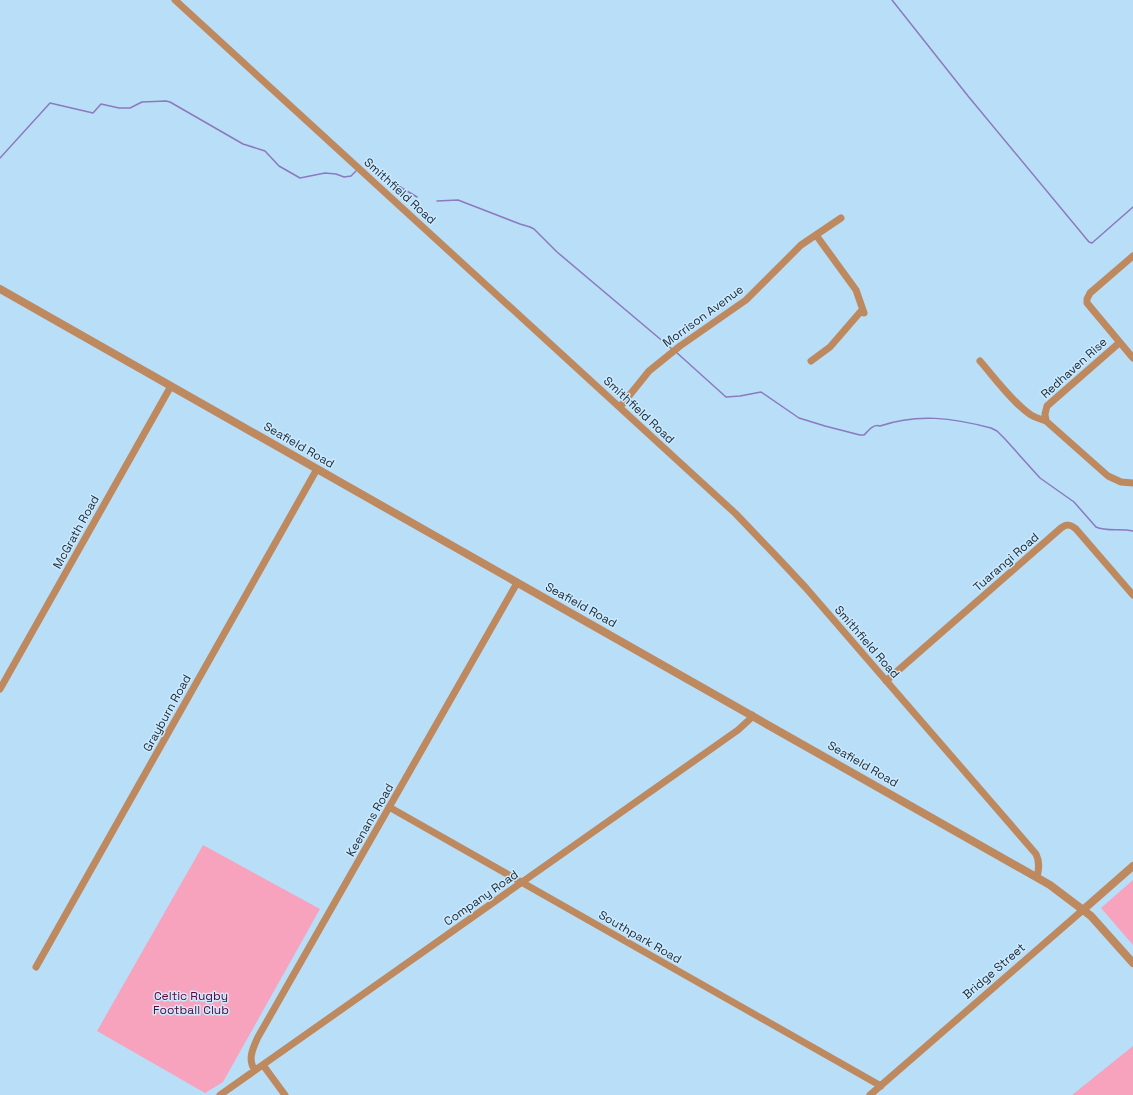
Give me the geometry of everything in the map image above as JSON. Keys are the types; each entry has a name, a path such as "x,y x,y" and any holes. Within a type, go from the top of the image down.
{"street":[{"name":"Smithfield Road","path":"174,0 620,407 754,532 792,573 1036,854 1040,867 1037,877"},
{"name":"Morrison Avenue","path":"620,407 648,371 680,346 746,300 801,245 841,218"},
{"path":"811,361 830,347 863,311 856,290 816,235"},
{"path":"1133,256 1090,293 1087,299 1089,307 1133,358"},
{"name":"Seafield Road","path":"0,289 1037,877 1084,909 1133,963"},
{"name":"Redhaven Rise","path":"1046,421 1045,414 1047,406 1119,343"},
{"path":"980,361 1027,412 1046,421 1108,476 1120,482 1133,483"},
{"name":"McGrath Road","path":"0,689 171,386"},
{"name":"Grayburn Road","path":"36,967 317,469"},
{"name":"Tuarangi Road","path":"886,681 1061,528 1067,525 1072,525 1076,529 1133,595"},
{"name":"Keenans Road","path":"256,1070 252,1063 251,1056 258,1037 517,583"},
{"name":"Company Road","path":"220,1095 738,730 750,720 752,715"},
{"name":"Southpark Road","path":"389,808 881,1086"},
{"name":"Bridge Street","path":"870,1095 1133,866"},
{"path":"263,1065 285,1095"}],"green space":[{"name":"Celtic Rugby Football Club","path":"203,845 320,909 223,1082 205,1093 97,1031"},
{"path":"1133,880 1133,945 1101,908"},
{"path":"1133,1046 1133,1095 1072,1095"}],"waterway":[{"path":"892,0 968,96 1089,242 1092,243 1133,207"},
{"path":"0,158 50,103 93,113 101,104 119,108 130,108 142,102 166,101 243,144 265,151 279,166 300,178 325,173 336,174 344,177 351,176 356,171"},
{"path":"397,185 417,197"},
{"path":"437,201 458,200 534,229 557,252 672,349"},
{"path":"676,352 726,397 761,392 799,418 860,435 864,435 875,426 908,419 922,418 936,418 991,428 997,431 1005,439 1040,478 1074,502 1096,527 1133,531"}]}
